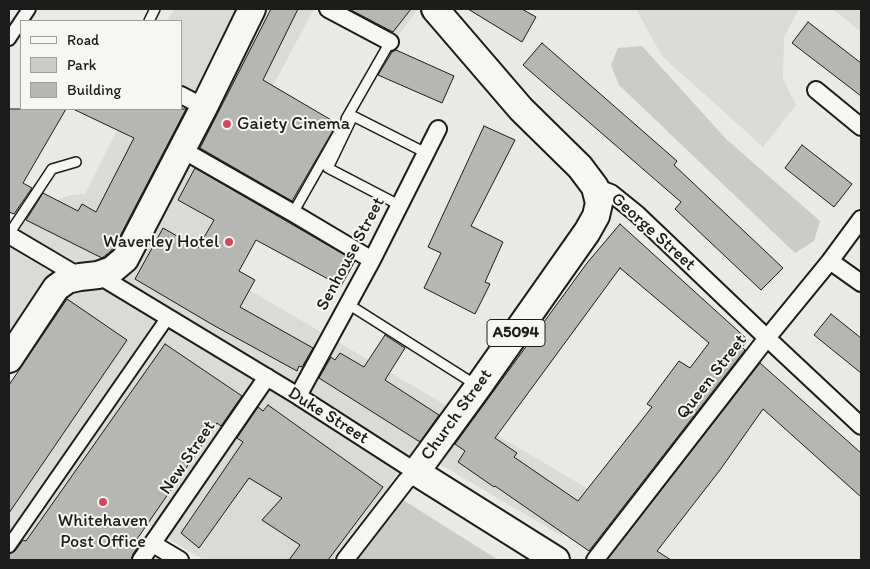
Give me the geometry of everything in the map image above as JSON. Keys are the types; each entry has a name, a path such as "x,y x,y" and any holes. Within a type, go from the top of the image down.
{"main road":[{"path":"9,359 56,288 66,280 112,270 125,259 181,149 193,101 251,9"},
{"name":"George Street","path":"435,9 521,109 580,167 595,187"},
{"name":"Church Street","path":"416,472 587,232 596,216 599,203 595,187"},
{"name":"Duke Street","path":"416,472 556,560"}],"street":[{"path":"22,20 29,9"},
{"path":"328,9 390,42"},
{"path":"9,39 20,22"},
{"path":"816,90 861,127"},
{"name":"Senhouse Street","path":"298,396 372,260 438,129"},
{"path":"181,149 372,260"},
{"name":"George Street","path":"595,187 611,193 637,214 861,426"},
{"name":"Queen Street","path":"596,560 861,219"},
{"name":"Duke Street","path":"9,235 168,317 298,396 416,472"},
{"path":"830,260 861,283"},
{"path":"9,546 168,317"},
{"name":"New Street","path":"141,560 267,377"},
{"name":"Church Street","path":"345,560 406,481 416,472"},
{"path":"153,544 180,560"}],"lane":[{"path":"293,213 390,42"},
{"path":"399,205 328,168 353,116 426,153"},
{"path":"9,235 52,169 76,162"},
{"path":"348,304 478,386"}],"shaded area":[{"path":"174,9 314,9 268,95 292,107 212,268 597,494 562,536 416,450 332,560 204,560 170,540 124,505 87,560 9,560 9,454 58,381 9,339 9,221 10,218 70,195 85,194 127,110 182,110 182,20 168,20"},
{"path":"319,9 418,9 390,46"},
{"path":"636,9 799,9 784,37 783,79 796,105 763,147 662,56"},
{"path":"833,9 861,9 861,32"}],"green space":[{"path":"642,46 726,139 820,221 814,241 795,253 619,85 611,65 618,48"},
{"path":"403,500 484,551 499,560 357,560"}],"building":[{"path":"271,9 298,9 263,80 338,124 292,201 200,148"},
{"path":"349,9 411,9 393,32"},
{"path":"468,9 522,9 536,17 522,42"},
{"path":"808,22 861,63 861,96 792,43"},
{"path":"542,43 677,161 674,165 783,268 761,290 675,209 681,202 523,65"},
{"path":"396,50 454,76 442,103 378,75 392,52"},
{"path":"9,109 65,110 23,183 32,188 14,214 9,212"},
{"path":"186,109 118,240 111,251 102,258 26,220 43,193 78,211 82,204 96,212 134,138 75,110"},
{"path":"484,126 515,140 471,226 503,242 485,282 490,284 475,314 424,288 441,253 428,247"},
{"path":"802,145 852,184 834,207 785,168"},
{"path":"195,168 355,261 341,286 256,240 239,271 255,280 240,307 313,348 302,367 299,366 297,371 135,279 163,228 198,248 214,220 178,200"},
{"path":"620,224 748,340 742,347 745,350 589,551 458,462 465,451 455,444 587,263","holes":["620,268 709,343 690,368 679,361 647,404 652,407 578,501 514,457 517,453 495,438"]},
{"path":"67,299 127,340 9,513 9,385"},
{"path":"831,314 861,338 861,373 814,335"},
{"path":"385,335 405,348 385,380 439,415 420,442 319,378 331,357 335,360 340,353 364,367"},
{"path":"165,344 242,396 221,426 217,423 135,542 139,545 131,560 9,560 9,554 15,551 23,540 26,541"},
{"path":"760,363 861,453 861,497 763,409 720,470 657,551 671,560 607,560"},
{"path":"268,405 383,487 328,560 289,560 300,545 262,520 282,498 249,478 199,548 181,533 243,442 237,438 258,407 263,411"}],"place":[{"name":"Gaiety Cinema","path":"227,124"},
{"name":"Waverley Hotel","path":"229,242"},
{"name":"Whitehaven Post Office","path":"103,502"}]}
